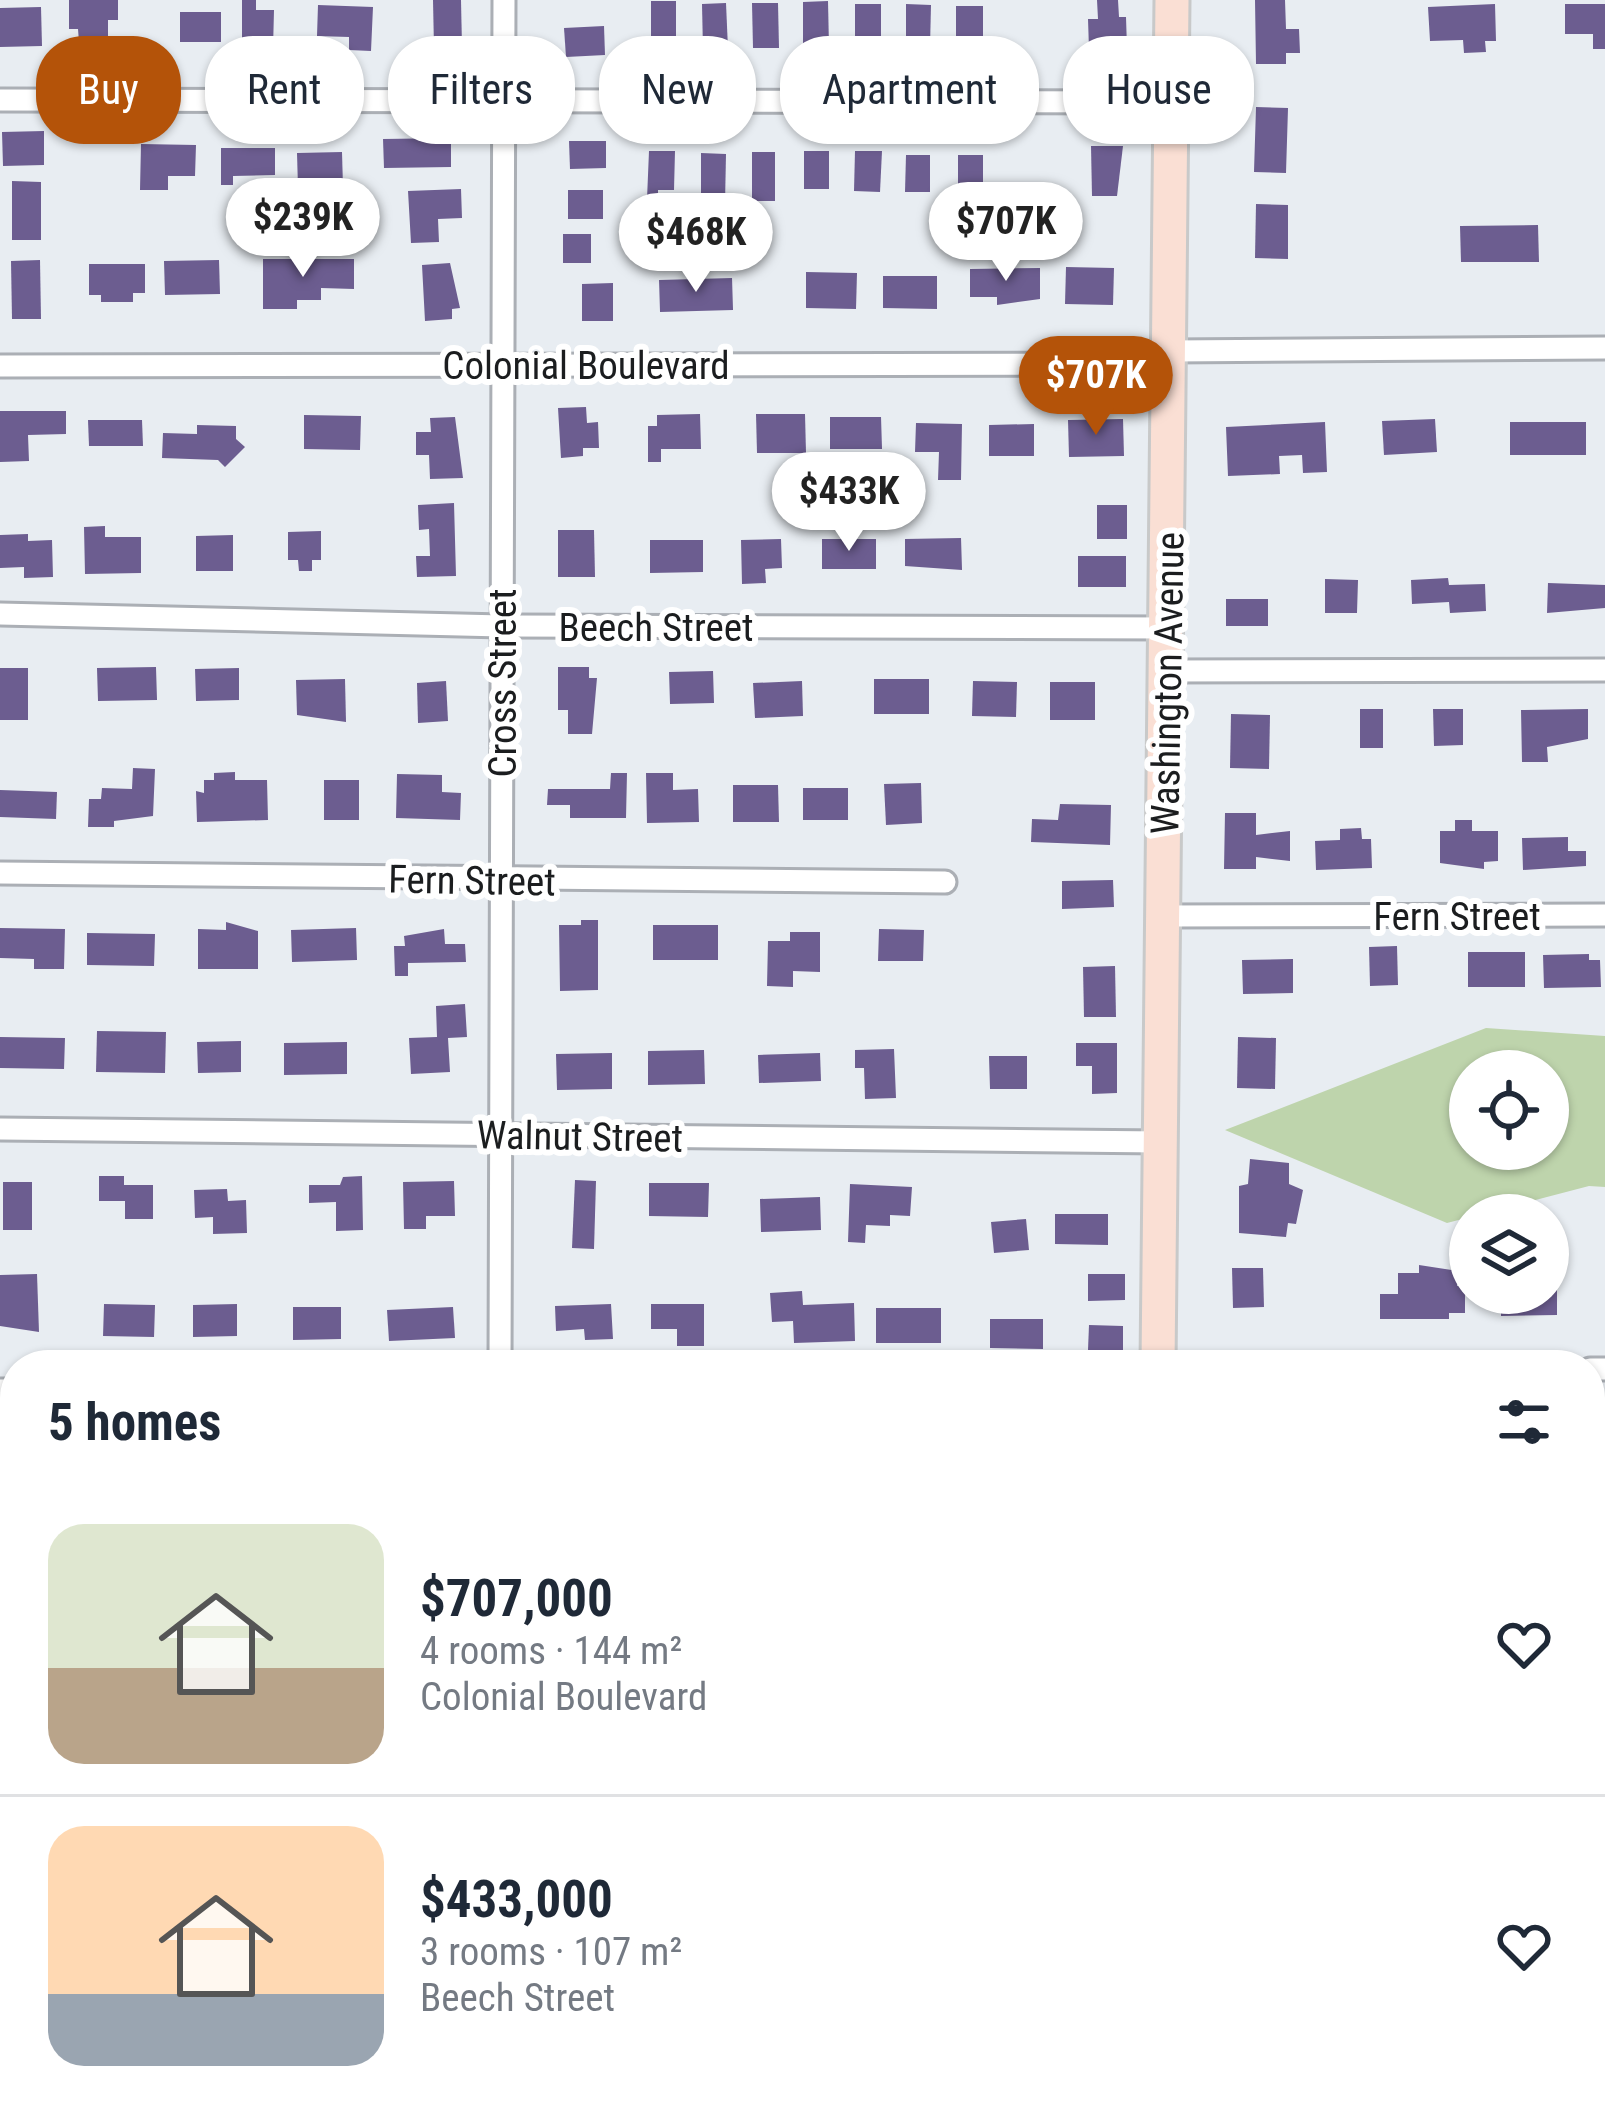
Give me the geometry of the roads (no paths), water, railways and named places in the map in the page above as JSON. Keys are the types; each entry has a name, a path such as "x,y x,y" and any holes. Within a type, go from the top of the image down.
{"main road":[{"name":"Washington Avenue","path":"1172,0 1172,36"},
{"name":"Washington Avenue","path":"1157,1350 1172,144"}],"street":[{"name":"Cross Street","path":"504,0 504,36"},
{"path":"0,100 388,103"},
{"path":"575,104 1063,102"},
{"name":"Cross Street","path":"500,1350 504,144"},
{"name":"Colonial Boulevard","path":"0,366 1172,357 1605,348"},
{"name":"Beech Street","path":"0,614 502,626 1168,628"},
{"path":"1168,671 1605,670"},
{"name":"Fern Street","path":"0,873 945,882"},
{"name":"Fern Street","path":"1164,916 1605,915"},
{"name":"Walnut Street","path":"0,1129 1161,1142"}]}
